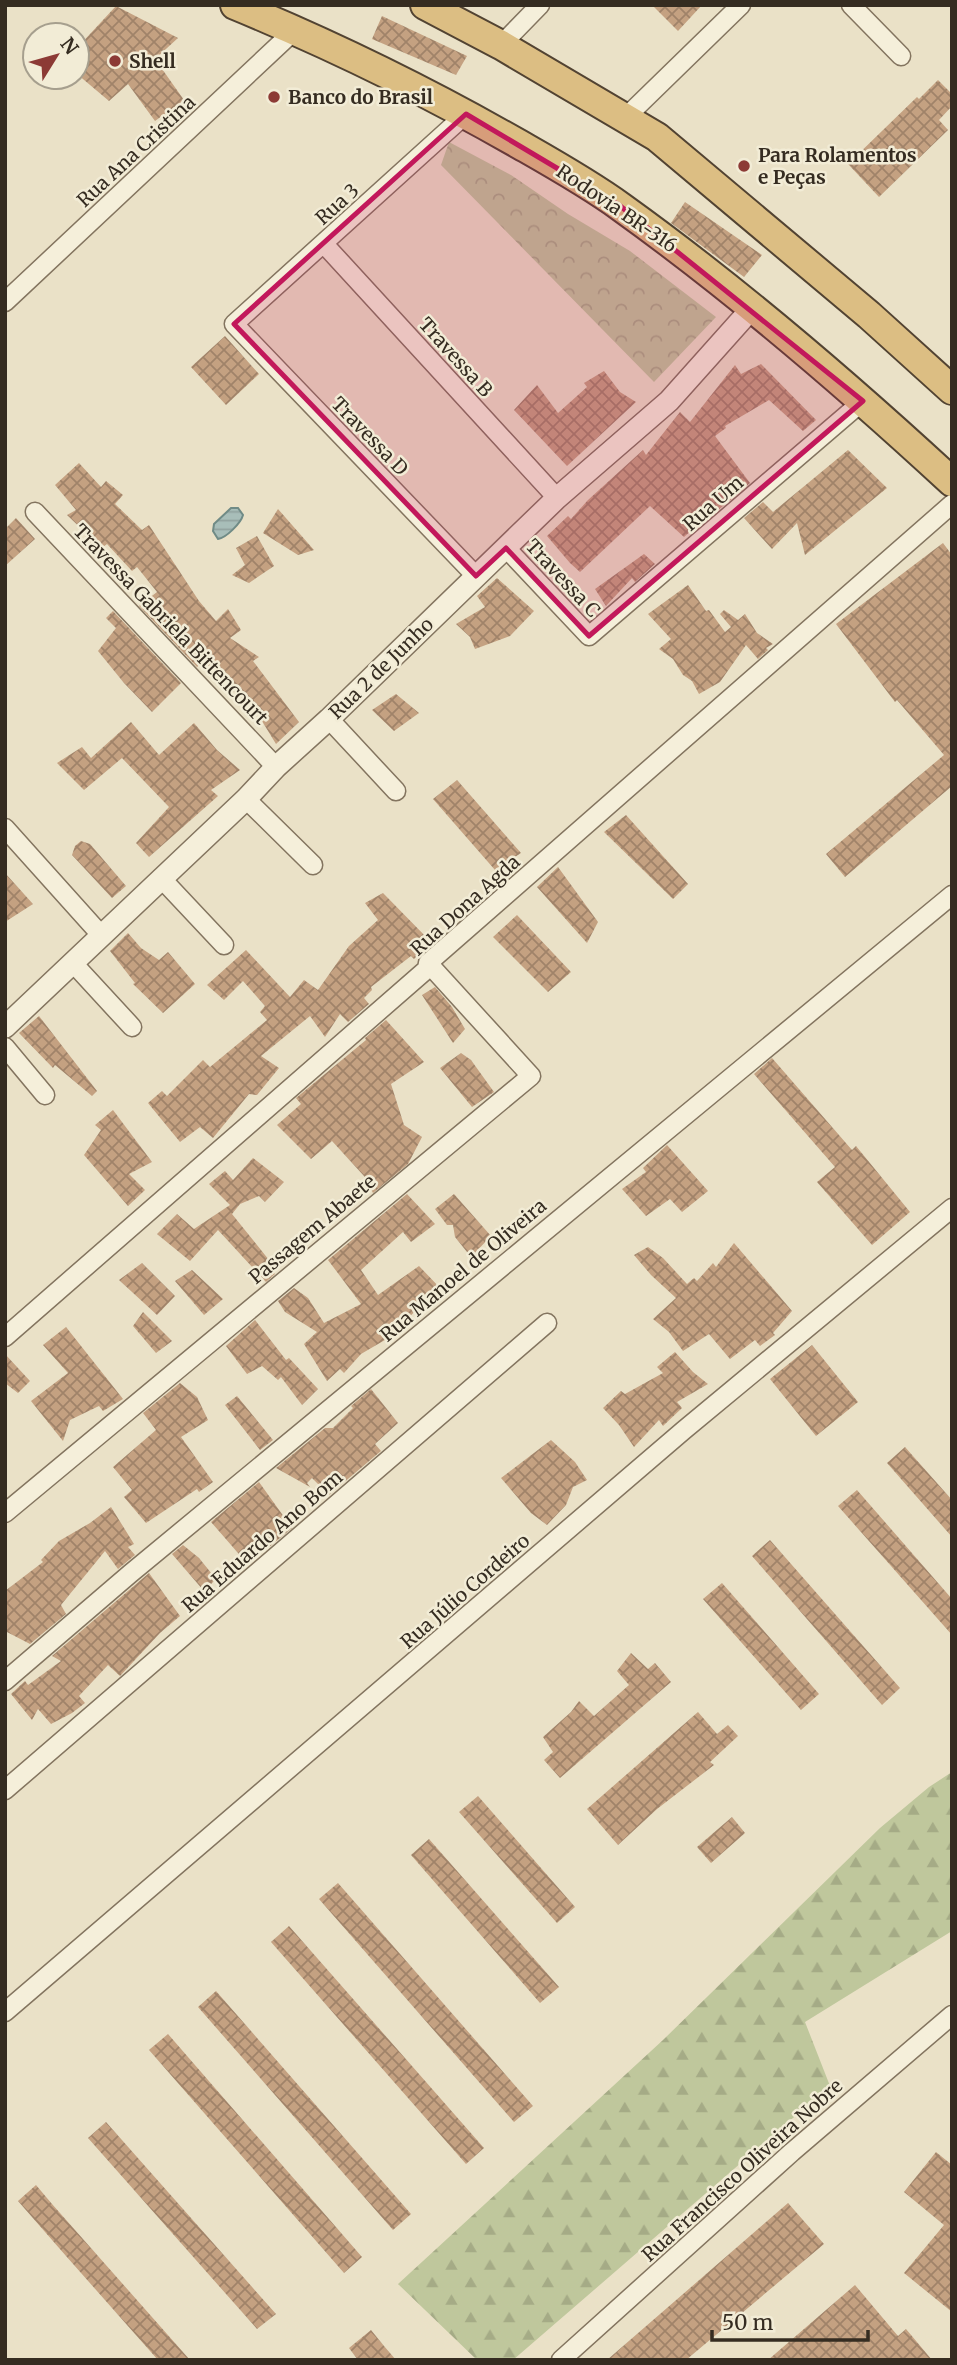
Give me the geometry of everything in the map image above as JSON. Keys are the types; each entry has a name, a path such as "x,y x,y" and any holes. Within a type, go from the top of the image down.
{"highway":[{"name":"Rodovia BR-316","path":"235,5 295,30 466,114 619,205 753,307 952,482"},
{"path":"425,5 657,136 952,390"}],"street":[{"path":"500,45 540,5"},
{"path":"625,118 741,5"},
{"path":"851,5 901,56"},
{"name":"Rua Ana Cristina","path":"5,302 295,30"},
{"name":"Rua 3","path":"234,324 466,114"},
{"name":"Travessa B","path":"324,244 557,498"},
{"name":"Rua 2 de Junho","path":"5,1027 246,799 276,767 557,498 669,401 753,307"},
{"name":"Travessa D","path":"234,324 476,576"},
{"name":"Rua Um","path":"589,636 863,401"},
{"name":"Rua Dona Agda","path":"5,1337 952,504"},
{"name":"Travessa Gabriela Bittencourt","path":"35,512 276,767"},
{"name":"Travessa C","path":"506,548 589,636"},
{"path":"329,719 396,791"},
{"path":"246,799 313,865"},
{"path":"5,828 101,934"},
{"path":"161,878 224,945"},
{"name":"Rua Manoel de Oliveira","path":"5,1681 141,1564 952,895"},
{"path":"73,963 132,1027"},
{"name":"Passagem Abaete","path":"5,1513 531,1076 428,963"},
{"path":"5,1047 45,1095"},
{"name":"Rua Júlio Cordeiro","path":"7,2012 684,1430 952,1208"},
{"name":"Rua Eduardo Ano Bom","path":"5,1790 547,1323"},
{"name":"Rua Francisco Oliveira Nobre","path":"561,2360 792,2152 952,2015"}],"highlighted area":[{"path":"466,114 619,205 863,401 589,636 506,548 476,576 234,324"}],"green space":[{"path":"449,142 511,175 568,214 630,251 716,317 654,382 441,165"},
{"path":"952,1772 952,1931 805,2022 830,2086 513,2360 477,2360 398,2284 663,2040 880,1828 929,1787"}],"water":[{"path":"231,508 238,508 242,518 229,533 218,539 213,531 214,524"}],"building":[{"path":"652,5 702,5 678,31"},
{"name":"Shell","path":"116,6 178,38 155,59 184,100 155,121 128,84 109,101 91,86 91,33"},
{"path":"382,16 467,56 456,75 372,39"},
{"path":"938,80 952,94 952,106 939,120 948,130 879,197 848,164"},
{"path":"685,202 762,255 744,277 671,223"},
{"path":"225,336 259,374 226,405 191,367"},
{"path":"761,364 816,420 803,431 769,400 725,426 726,428 715,436 750,483 703,523 702,521 684,537 650,506 580,572 570,563 547,536 568,516 571,519 643,450 646,455 680,412 690,422 735,365 741,374"},
{"path":"604,371 620,392 636,402 567,466 514,410 537,385 558,413 587,387 584,383"},
{"path":"848,450 887,488 805,555 797,523 772,549 744,518 763,502 773,512"},
{"path":"79,463 101,487 106,481 123,495 115,504 142,530 149,525 199,601 216,621 228,609 241,630 230,638 259,657 253,661 299,722 276,744 254,708 228,687 233,683 203,662 197,667 139,606 157,592 137,567 132,571 107,544 98,551 85,537 88,535 67,515 76,510 55,485"},
{"path":"278,509 314,550 298,555 263,533"},
{"path":"16,518 35,539 5,566 5,529"},
{"path":"257,536 274,566 249,583 232,575 245,565 236,548"},
{"path":"943,543 952,555 952,786 845,877 826,854 944,755 897,700 895,702 836,624"},
{"path":"644,554 655,564 635,582 632,578 606,606 595,589"},
{"path":"497,578 534,611 510,636 475,649 470,637 456,624 485,607 477,596"},
{"path":"688,585 725,632 731,627 720,614 724,610 738,620 745,614 757,633 773,644 766,648 768,650 758,659 746,645 720,682 699,694 692,681 683,675 673,659 659,649 671,639 648,614"},
{"path":"113,611 181,683 152,712 98,651 116,628 106,618"},
{"path":"396,694 419,713 394,731 372,710"},
{"path":"131,722 159,755 194,723 217,750 240,770 211,790 218,796 149,857 136,843 169,807 122,758 84,790 57,763 82,747 91,758"},
{"path":"457,780 521,853 495,870 433,799"},
{"path":"626,815 688,884 673,899 604,832"},
{"path":"81,841 90,844 126,886 112,898 72,855 75,846"},
{"path":"558,867 598,922 587,943 537,887"},
{"path":"5,873 33,904 5,922"},
{"path":"383,893 431,942 414,959 411,956 371,987 372,990 364,998 369,1004 348,1022 340,1014 325,1037 310,1016 261,1056 279,1068 257,1095 249,1094 213,1138 200,1127 180,1142 148,1103 162,1091 167,1096 203,1060 210,1067 267,1020 260,1012 265,1006 243,981 224,1000 207,985 246,950 290,997 304,980 318,990 349,946 378,920 365,903"},
{"path":"517,915 571,972 548,992 493,937"},
{"path":"128,933 141,948 159,960 168,952 195,984 163,1013 133,984 135,983 110,951"},
{"path":"435,987 452,1007 465,1029 453,1043 422,995"},
{"path":"39,1016 97,1091 92,1096 55,1065 53,1068 19,1033"},
{"path":"386,1020 424,1062 391,1084 404,1125 422,1137 408,1164 373,1193 364,1176 332,1141 311,1159 277,1125 301,1104 296,1098"},
{"path":"461,1053 471,1060 494,1092 472,1107 440,1068"},
{"path":"772,1058 852,1150 856,1146 910,1212 872,1245 817,1182 835,1167 754,1074"},
{"path":"113,1110 152,1162 129,1174 145,1190 128,1206 84,1155 101,1130 95,1125"},
{"path":"667,1145 708,1191 682,1212 670,1199 646,1216 622,1189 646,1172 643,1168"},
{"path":"253,1158 284,1182 265,1202 259,1196 240,1204 232,1214 273,1265 270,1269 275,1274 266,1282 218,1230 190,1261 157,1234 177,1214 194,1229 230,1205 209,1184 225,1171 233,1180"},
{"path":"407,1194 435,1224 411,1242 403,1232 361,1270 378,1295 419,1266 442,1290 421,1305 390,1337 361,1354 344,1373 340,1369 327,1381 304,1344 317,1332 285,1312 278,1301 294,1288 308,1298 324,1323 361,1304 328,1260"},
{"path":"454,1194 491,1236 471,1257 455,1237 453,1225 447,1225 435,1209"},
{"path":"734,1243 792,1311 773,1333 775,1335 760,1346 755,1340 730,1359 709,1334 683,1351 669,1332 653,1319 676,1298 634,1255 648,1247 663,1258 687,1284 694,1278 697,1281 713,1263 716,1267"},
{"path":"142,1263 175,1296 157,1315 119,1280"},
{"path":"192,1270 223,1299 204,1315 175,1281"},
{"path":"143,1312 172,1341 156,1353 133,1326"},
{"path":"255,1320 286,1360 289,1358 318,1389 302,1405 281,1377 278,1380 262,1366 247,1374 226,1346"},
{"path":"66,1327 123,1399 103,1411 99,1406 70,1420 63,1441 31,1401 68,1373 43,1345"},
{"path":"812,1345 858,1402 816,1436 770,1379"},
{"path":"675,1352 708,1384 677,1402 682,1408 663,1426 659,1420 634,1447 603,1408 621,1391 625,1394 663,1373 657,1367"},
{"path":"5,1354 30,1381 18,1393 5,1383"},
{"path":"180,1383 197,1397 208,1420 181,1437 213,1482 199,1492 197,1489 146,1523 124,1497 132,1490 113,1467 156,1430 143,1413"},
{"path":"371,1389 398,1423 375,1444 381,1451 329,1495 312,1478 307,1483 310,1487 276,1468 325,1428 333,1428 353,1408 351,1406"},
{"path":"237,1396 273,1440 260,1450 225,1405"},
{"path":"551,1440 575,1462 587,1480 573,1487 566,1505 547,1525 531,1513 501,1478"},
{"path":"905,1447 952,1500 952,1537 887,1463"},
{"path":"259,1482 292,1528 268,1548 265,1544 245,1561 211,1522"},
{"path":"857,1490 952,1599 952,1635 838,1506"},
{"path":"111,1507 134,1544 128,1547 135,1555 118,1569 105,1551 61,1605 66,1614 30,1644 5,1631 5,1591 43,1562 41,1560 59,1541"},
{"path":"770,1540 900,1688 882,1705 752,1556"},
{"path":"183,1545 199,1558 216,1579 204,1591 172,1554"},
{"path":"149,1573 180,1616 160,1633 120,1676 108,1665 79,1696 85,1703 72,1713 51,1724 38,1709 32,1720 11,1694 25,1681 28,1685 61,1661 52,1656"},
{"path":"722,1583 819,1694 801,1710 703,1599"},
{"path":"631,1653 648,1669 655,1663 671,1682 560,1778 544,1760 553,1752 543,1737 571,1712 579,1701 594,1716 629,1685 617,1671"},
{"path":"698,1712 717,1734 728,1725 738,1736 710,1762 714,1765 657,1809 618,1845 587,1809"},
{"path":"478,1796 575,1907 557,1923 459,1812"},
{"path":"732,1817 745,1833 711,1863 697,1847"},
{"path":"429,1839 559,1987 540,2003 411,1855"},
{"path":"338,1883 533,2106 514,2122 319,1899"},
{"path":"289,1926 484,2148 466,2164 271,1942"},
{"path":"216,1991 411,2214 393,2230 198,2007"},
{"path":"168,2034 362,2257 344,2273 149,2050"},
{"path":"106,2122 276,2314 257,2329 88,2138"},
{"path":"936,2152 952,2165 952,2312 904,2273 944,2225 904,2192"},
{"path":"36,2185 190,2360 158,2360 66,2256 18,2201"},
{"path":"788,2203 824,2244 686,2360 607,2360"},
{"path":"855,2285 898,2336 906,2329 932,2360 768,2360"},
{"path":"371,2330 396,2360 358,2360 349,2348"}],"place":[{"name":"Shell","path":"115,61"},
{"name":"Banco do Brasil","path":"274,97"},
{"name":"Para Rolamentos e Peças","path":"744,166"}]}
